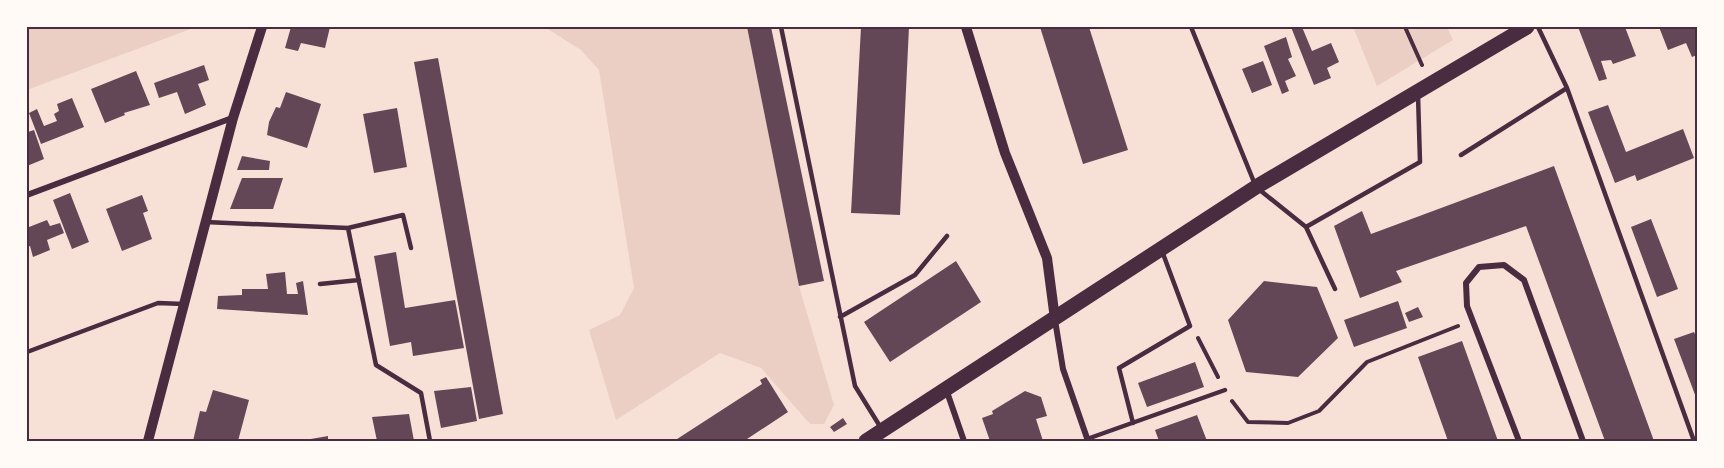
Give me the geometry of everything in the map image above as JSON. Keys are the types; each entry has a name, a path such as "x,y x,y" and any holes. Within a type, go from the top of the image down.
{"main road":[{"path":"866,441 1256,188 1527,27"}],"street":[{"path":"148,441 233,118 262,27"},
{"path":"966,27 1005,153 1047,258 1063,369 1087,440"},
{"path":"27,195 233,118"},
{"path":"1519,441 1467,306 1466,283 1479,267 1504,265 1524,280 1583,441"},
{"path":"946,389 964,441"}],"lane":[{"path":"781,27 855,386 882,430"},
{"path":"1191,27 1256,188 1306,227 1335,289"},
{"path":"1538,27 1567,88 1694,441"},
{"path":"1306,227 1420,162 1425,88"},
{"path":"1461,155 1567,88"},
{"path":"205,222 348,228 403,215 411,248"},
{"path":"348,228 376,365 421,393 430,441"},
{"path":"840,317 915,275 947,236"},
{"path":"1132,423 1119,368 1190,326 1162,250"},
{"path":"320,284 359,280"},
{"path":"27,352 158,303 183,304"},
{"path":"1087,440 1224,390"}],"path":[{"path":"1405,27 1425,88"},
{"path":"1190,326 1224,390 1248,422 1288,423 1319,411 1367,362 1472,320"}],"shaded area":[{"path":"27,27 196,27 27,90"},
{"path":"747,27 799,286 834,405 824,424 810,424 761,368 720,353 616,420 589,330 620,315 634,288 599,70 581,50 546,28"},
{"path":"1353,27 1447,27 1453,40 1377,86"}],"building":[{"path":"291,27 330,27 325,48 301,43 298,51 285,48"},
{"path":"747,27 771,27 824,281 799,286"},
{"path":"861,27 909,27 900,215 851,213"},
{"path":"1040,27 1089,27 1128,150 1083,164"},
{"path":"1291,27 1302,27 1312,51 1331,43 1339,62 1327,68 1331,78 1314,85"},
{"path":"1578,27 1625,27 1636,56 1613,64 1611,60 1601,61 1607,79 1599,81"},
{"path":"1659,27 1697,27 1697,55 1692,57 1686,43 1668,50"},
{"path":"1286,37 1292,57 1288,59 1296,76 1285,81 1289,91 1282,94 1264,46"},
{"path":"438,58 503,414 479,419 414,62"},
{"path":"1263,61 1272,85 1252,93 1242,69"},
{"path":"204,65 209,80 198,84 206,105 185,114 177,92 159,98 154,83"},
{"path":"136,71 150,105 124,113 125,115 105,123 91,89"},
{"path":"286,92 321,104 307,148 267,135 269,122 276,107 280,108"},
{"path":"72,98 84,127 41,144 29,113 37,109 44,126 57,121 54,114 59,111 57,104"},
{"path":"1608,105 1626,152 1683,129 1694,158 1637,181 1635,175 1615,183 1588,112"},
{"path":"397,108 407,167 374,173 363,114"},
{"path":"34,130 44,159 27,166 27,136 28,132"},
{"path":"242,156 270,161 269,170 237,170"},
{"path":"1554,166 1654,441 1605,441 1526,226 1396,271 1402,282 1360,298 1334,226 1362,211 1371,234"},
{"path":"242,178 283,178 273,209 230,209"},
{"path":"70,193 89,242 72,249 53,200"},
{"path":"142,195 148,211 143,213 152,239 122,251 106,209"},
{"path":"1651,219 1678,289 1657,297 1631,227"},
{"path":"47,220 50,226 60,223 64,233 47,240 50,250 33,257 30,246 27,247 27,224 29,227"},
{"path":"396,252 405,308 455,300 464,348 413,356 411,342 390,346 374,256"},
{"path":"956,261 981,302 890,362 864,322"},
{"path":"285,272 287,294 298,294 296,283 303,281 308,315 217,309 218,296 242,295 242,289 268,289 266,274"},
{"path":"1264,281 1317,287 1338,338 1298,377 1246,372 1228,320"},
{"path":"1398,301 1407,328 1354,347 1344,320"},
{"path":"1418,307 1423,317 1409,322 1405,313"},
{"path":"1694,332 1697,339 1697,400 1674,339"},
{"path":"1462,341 1498,441 1448,441 1418,357"},
{"path":"1195,362 1204,387 1147,407 1138,383"},
{"path":"766,377 788,412 744,441 674,441 762,384 760,380"},
{"path":"471,387 477,421 441,428 434,391"},
{"path":"213,390 249,400 238,441 193,441 200,411 206,412"},
{"path":"1025,391 1041,397 1047,416 1036,419 1043,441 990,441 982,418 993,414 992,411"},
{"path":"409,414 414,441 377,441 372,417"},
{"path":"1197,415 1207,441 1159,441 1155,430"},
{"path":"843,418 847,424 834,432 830,427"},
{"path":"328,436 328,441 305,441 305,440"}]}
